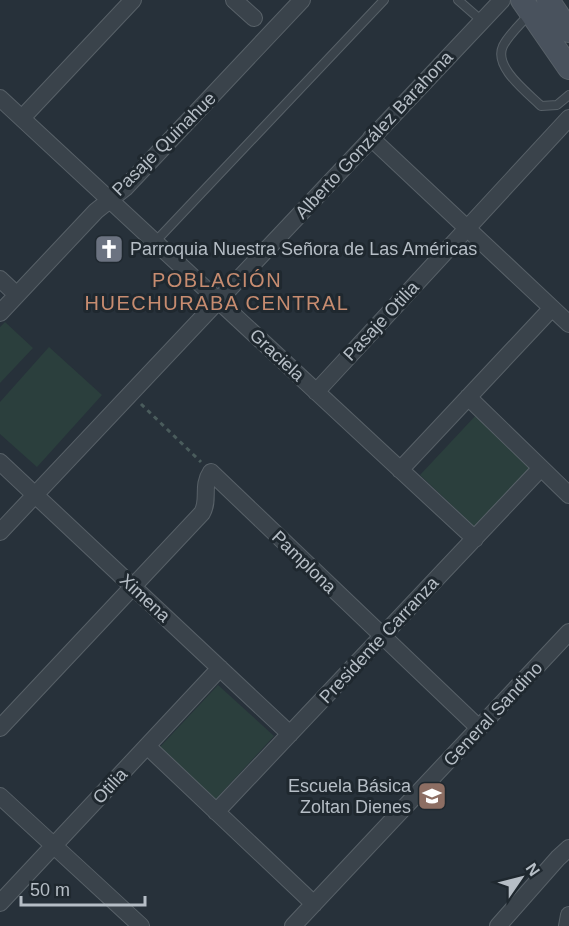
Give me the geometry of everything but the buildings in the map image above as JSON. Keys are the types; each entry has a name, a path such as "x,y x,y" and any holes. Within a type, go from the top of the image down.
{"main road":[{"path":"533,4 569,31"},
{"path":"533,4 569,68"}],"street":[{"path":"22,118 133,0"},
{"path":"234,0 254,18"},
{"name":"Pasaje Quinahue","path":"0,314 96,210 125,188 302,0"},
{"name":"Alberto González Barahona","path":"0,532 502,0"},
{"name":"Graciela","path":"0,98 475,539"},
{"name":"Pasaje Otilia","path":"316,392 569,118"},
{"path":"371,138 569,324"},
{"path":"0,279 17,295"},
{"path":"400,470 552,308"},
{"path":"468,397 569,495"},
{"name":"Ximena","path":"0,462 290,734"},
{"name":"Presidente Carranza","path":"216,812 542,468"},
{"path":"0,728 202,513 206,501 205,484 211,472"},
{"name":"Pamplona","path":"211,472 479,728"},
{"name":"General Sandino","path":"293,926 569,632"},
{"name":"Otilia","path":"0,903 220,668"},
{"path":"147,746 314,904"},
{"path":"0,795 141,926"},
{"path":"498,926 569,848"},
{"path":"567,926 569,915"}],"lane":[{"path":"155,242 384,0"},
{"path":"459,0 482,21"},
{"path":"533,4 503,46 501,57 507,72 541,106 557,105 569,95"}],"path":[{"path":"131,394 211,472"}],"green space":[{"path":"5,322 33,348 0,383 0,327"},
{"path":"49,347 102,395 37,467 0,434 0,402"},
{"path":"478,413 535,466 477,529 420,475"},
{"path":"218,685 274,736 215,800 159,748"}],"place":[{"name":"Parroquia Nuestra Señora de Las Américas","path":"109,249"},
{"name":"Escuela Básica Zoltan Dienes","path":"432,796"}],"district":[{"name":"POBLACIÓN HUECHURABA CENTRAL","path":"217,292"}]}
